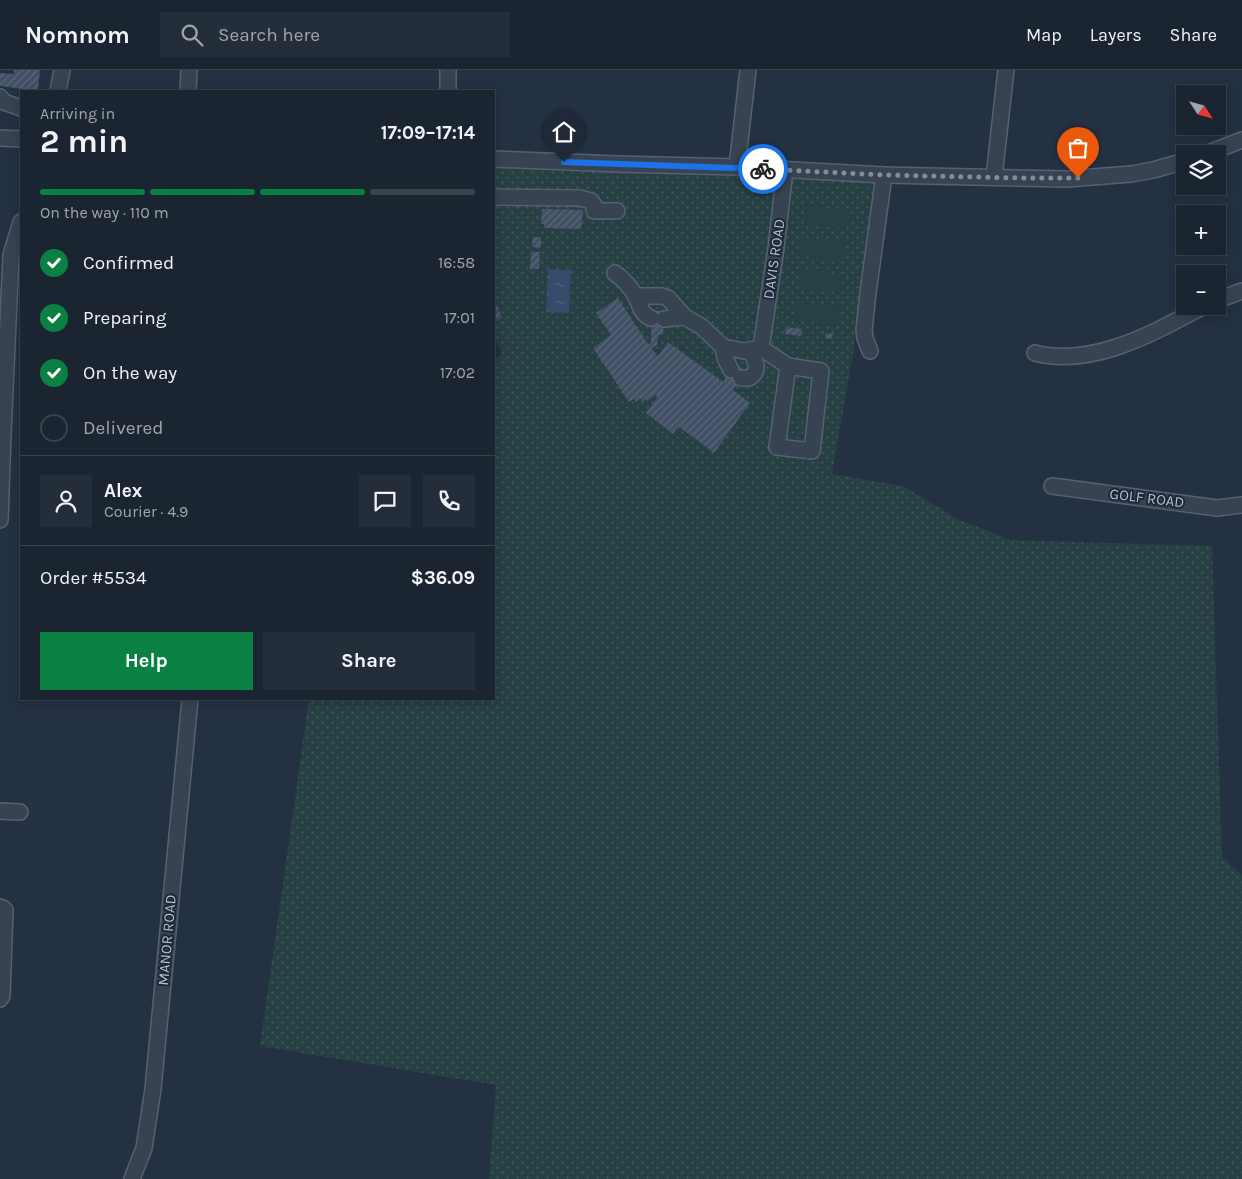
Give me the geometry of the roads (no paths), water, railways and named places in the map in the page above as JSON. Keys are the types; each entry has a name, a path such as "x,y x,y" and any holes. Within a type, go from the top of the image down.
{"street":[{"path":"58,90 62,70"},
{"path":"188,90 189,70"},
{"path":"448,70 448,90"},
{"path":"737,167 748,70"},
{"path":"994,177 1006,70"},
{"path":"0,98 4,102 20,108"},
{"path":"0,138 20,139"},
{"path":"1226,146 1242,140"},
{"path":"495,159 737,167 884,175 1066,179 1110,177 1153,170 1176,164"},
{"name":"DAVIS ROAD","path":"723,347 725,358 736,374 750,377 757,370 756,349 776,248 785,170"},
{"path":"870,351 864,330 884,175"},
{"path":"495,197 580,198 593,202 594,211 617,211"},
{"path":"0,520 3,357 11,256 20,225"},
{"path":"615,273 625,281 636,296 643,312 657,319 684,318"},
{"path":"1226,297 1242,291"},
{"path":"636,296 666,297 684,318 702,328 723,347 744,351 756,349 788,366 821,371 812,451 777,448 788,366"},
{"path":"1036,353 1062,357 1117,348 1185,315"},
{"name":"GOLF ROAD","path":"1052,486 1217,508 1242,505"},
{"name":"MANOR ROAD","path":"132,1179 144,1148 153,1089 190,700"},
{"path":"0,811 20,812"},
{"path":"0,908 5,910 2,996 0,999"}],"water":[{"path":"546,269 572,270 569,313 546,312 548,271"}]}
